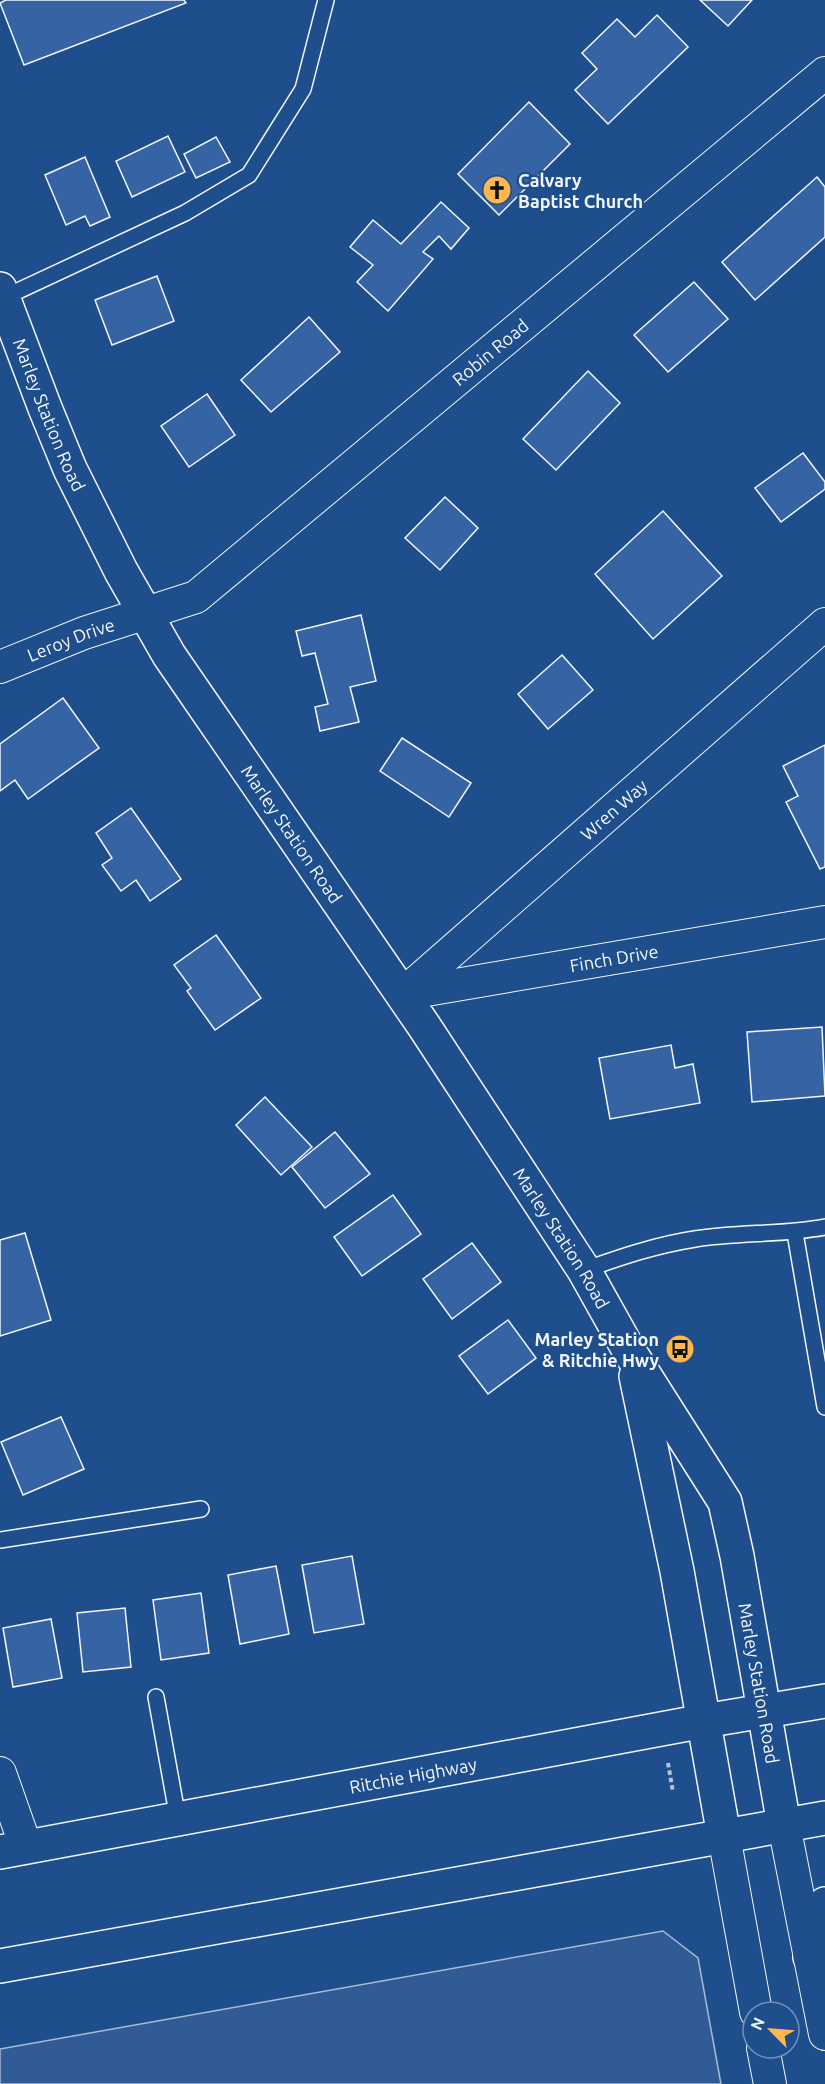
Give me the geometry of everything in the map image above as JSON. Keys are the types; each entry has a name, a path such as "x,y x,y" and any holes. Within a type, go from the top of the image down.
{"main road":[{"name":"Marley Station Road","path":"2,293 70,469 144,613 195,693 403,994 584,1270 631,1354 725,1502 738,1556 784,1825"},
{"name":"Marley Station Road","path":"631,1354 662,1493 724,1836"},
{"name":"Ritchie Highway","path":"13,1849 704,1721 825,1701"},
{"path":"0,1966 825,1818"},
{"path":"810,1957 825,1904"}],"street":[{"name":"Robin Road","path":"144,613 196,597 825,73"},
{"name":"Leroy Drive","path":"0,667 84,633 144,613"},
{"name":"Wren Way","path":"403,994 825,624"},
{"name":"Finch Drive","path":"403,994 825,922"},
{"path":"0,1773 13,1849"},
{"path":"784,1825 825,2034"},
{"path":"724,1836 754,2000"},
{"path":"765,2060 770,2084"}],"lane":[{"path":"2,293 185,213 249,175 303,89 326,0"},
{"path":"584,1270 642,1250 697,1238 795,1233 825,1227"},
{"path":"795,1233 825,1407"},
{"path":"0,1540 201,1509"},
{"path":"156,1697 178,1819"}],"path":[{"path":"668,1763 673,1792"}],"shaded area":[{"path":"663,1931 698,1958 721,2084 0,2084 0,2049"}],"building":[{"path":"6,0 184,0 186,3 24,65 0,3"},
{"path":"700,0 752,0 728,26"},
{"path":"657,15 688,47 608,124 575,90 597,69 582,53 617,19 635,37"},
{"path":"529,102 570,144 499,215 458,174"},
{"path":"168,136 185,172 132,197 116,161"},
{"path":"216,137 230,162 196,178 184,154"},
{"path":"85,157 110,217 90,226 85,216 66,225 45,175"},
{"path":"817,177 825,187 825,237 755,300 722,262"},
{"path":"441,202 469,228 451,249 439,236 423,252 433,259 388,311 357,282 373,265 350,247 373,220 401,244"},
{"path":"157,276 174,321 112,345 95,300"},
{"path":"694,282 728,319 668,372 634,335"},
{"path":"309,317 340,352 271,412 241,380"},
{"path":"588,371 620,403 556,470 523,439"},
{"path":"207,394 235,435 189,467 161,426"},
{"path":"803,453 825,482 825,489 781,522 755,488"},
{"path":"445,497 478,528 440,570 405,538"},
{"path":"663,511 722,576 653,639 595,574"},
{"path":"361,615 376,681 350,687 359,722 320,731 315,707 328,704 315,653 302,656 296,631"},
{"path":"562,655 593,690 548,729 518,694"},
{"path":"63,698 99,748 28,799 15,780 0,791 0,744"},
{"path":"402,738 471,783 449,817 380,771"},
{"path":"825,745 825,867 820,869 786,802 798,796 783,766"},
{"path":"131,808 181,879 150,901 136,880 121,891 102,865 112,858 96,833"},
{"path":"216,935 261,998 215,1030 187,991 191,988 174,965"},
{"path":"822,1027 825,1096 752,1102 747,1032"},
{"path":"671,1045 675,1068 693,1064 700,1103 610,1119 599,1058"},
{"path":"265,1097 312,1147 281,1175 236,1125"},
{"path":"335,1132 370,1174 325,1208 292,1167"},
{"path":"393,1195 421,1234 362,1276 334,1237"},
{"path":"25,1233 51,1320 0,1336 0,1240"},
{"path":"472,1243 501,1282 452,1319 423,1279"},
{"path":"508,1320 536,1358 488,1394 459,1356"},
{"path":"61,1417 84,1469 23,1495 1,1442"},
{"path":"352,1556 364,1624 314,1633 302,1565"},
{"path":"276,1566 289,1634 240,1644 228,1575"},
{"path":"201,1593 209,1653 161,1660 153,1600"},
{"path":"125,1608 131,1667 83,1672 77,1613"},
{"path":"51,1619 62,1678 13,1687 3,1628"}],"place":[{"name":"Calvary Baptist Church","path":"497,190"},
{"name":"Marley Station & Ritchie Hwy","path":"680,1349"}]}
